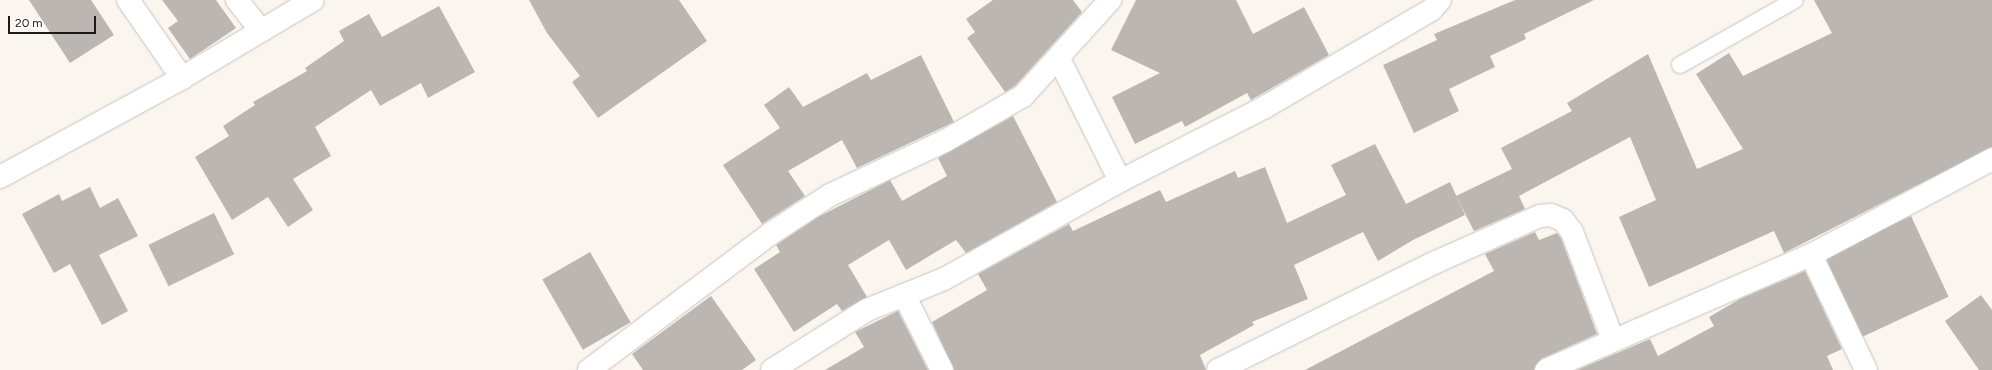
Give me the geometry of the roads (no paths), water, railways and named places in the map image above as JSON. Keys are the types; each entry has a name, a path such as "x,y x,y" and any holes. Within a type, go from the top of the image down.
{"street":[{"path":"128,0 182,78"},
{"path":"237,0 261,31"},
{"path":"0,177 182,78 313,0"},
{"path":"589,370 823,199 945,141 1023,96 1059,59 1110,0"},
{"path":"772,370 867,310 944,279 1120,181 1264,107 1431,10 1440,0"},
{"path":"1059,59 1120,181"},
{"path":"1546,370 1811,255 1992,159"},
{"path":"1218,370 1436,262 1540,216 1551,215 1563,220 1572,232 1613,340"},
{"path":"1811,255 1866,370"},
{"path":"904,295 942,370"}],"lane":[{"path":"1680,65 1795,0"}]}
